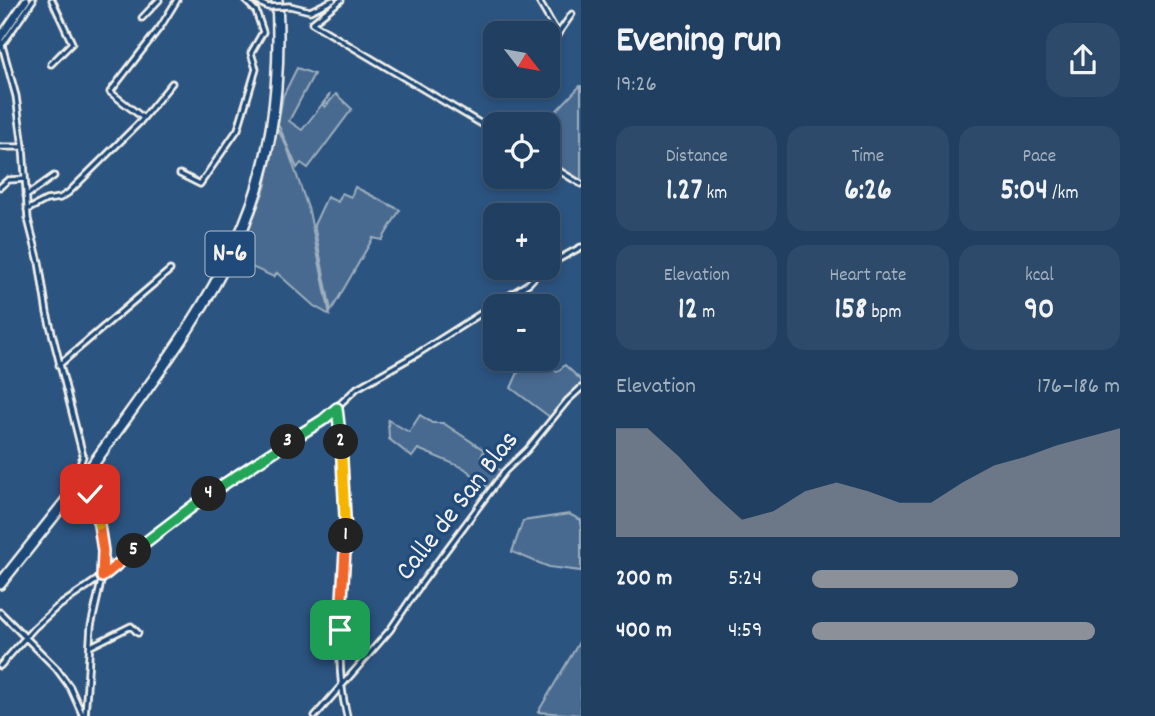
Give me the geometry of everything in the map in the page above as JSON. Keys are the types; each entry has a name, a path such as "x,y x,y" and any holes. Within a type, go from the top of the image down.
{"highway":[{"name":"N-6","path":"0,584 82,478 184,334 225,265 245,223 260,179 276,106 279,35 277,0"}],"street":[{"path":"26,0 0,41 16,96 27,210 47,313 83,456 78,471 89,491 102,536 102,577 91,626 84,716"},
{"path":"0,41 33,0"},
{"path":"51,64 72,43 52,0"},
{"path":"142,18 159,0"},
{"path":"143,117 110,92 161,26 177,0"},
{"path":"180,174 200,184 238,129 256,69 250,57 251,53 263,32 256,10 246,0"},
{"path":"254,0 268,7 290,6 310,11 332,0"},
{"path":"341,0 312,23 483,125"},
{"path":"538,0 550,21"},
{"path":"560,31 572,14"},
{"path":"27,210 46,200 62,197 143,117 172,83"},
{"path":"0,147 23,147"},
{"path":"560,171 581,184"},
{"path":"26,196 54,176"},
{"path":"0,187 8,180 25,179"},
{"path":"560,258 581,247"},
{"path":"59,365 170,270"},
{"path":"0,666 56,608 102,577 230,478 323,420 357,388 417,354 532,280"},
{"name":"Calle de San Blas","path":"315,716 390,630 498,481 581,388"},
{"path":"337,408 346,509 340,630 341,689 347,716"},
{"path":"0,612 61,675 84,716"},
{"path":"91,646 131,626 138,633"}],"shaded area":[{"path":"297,68 314,74 289,121 302,130 330,94 323,105 325,107 336,94 352,109 308,168 301,163 297,168 278,124 283,96"},
{"path":"581,86 581,183 560,170 560,112 555,112"},
{"path":"277,128 287,147 309,211 330,315 314,306 277,273 274,277 236,260 265,188"},
{"path":"355,187 400,210 382,240 373,238 331,311 314,225 327,197 338,202 342,193 351,197"},
{"path":"565,365 581,380 581,387 551,418 511,388 519,371 557,372"},
{"path":"420,415 432,423 443,423 484,450 481,458 503,472 490,489 464,468 418,449 412,457 389,439 388,420 409,432"},
{"path":"569,514 581,520 581,571 549,567 512,552 523,521"},
{"path":"581,639 581,715 538,712"}],"route":[{"path":"90,494 102,536 102,577 230,478 323,420 337,408 346,509 340,630"}]}
